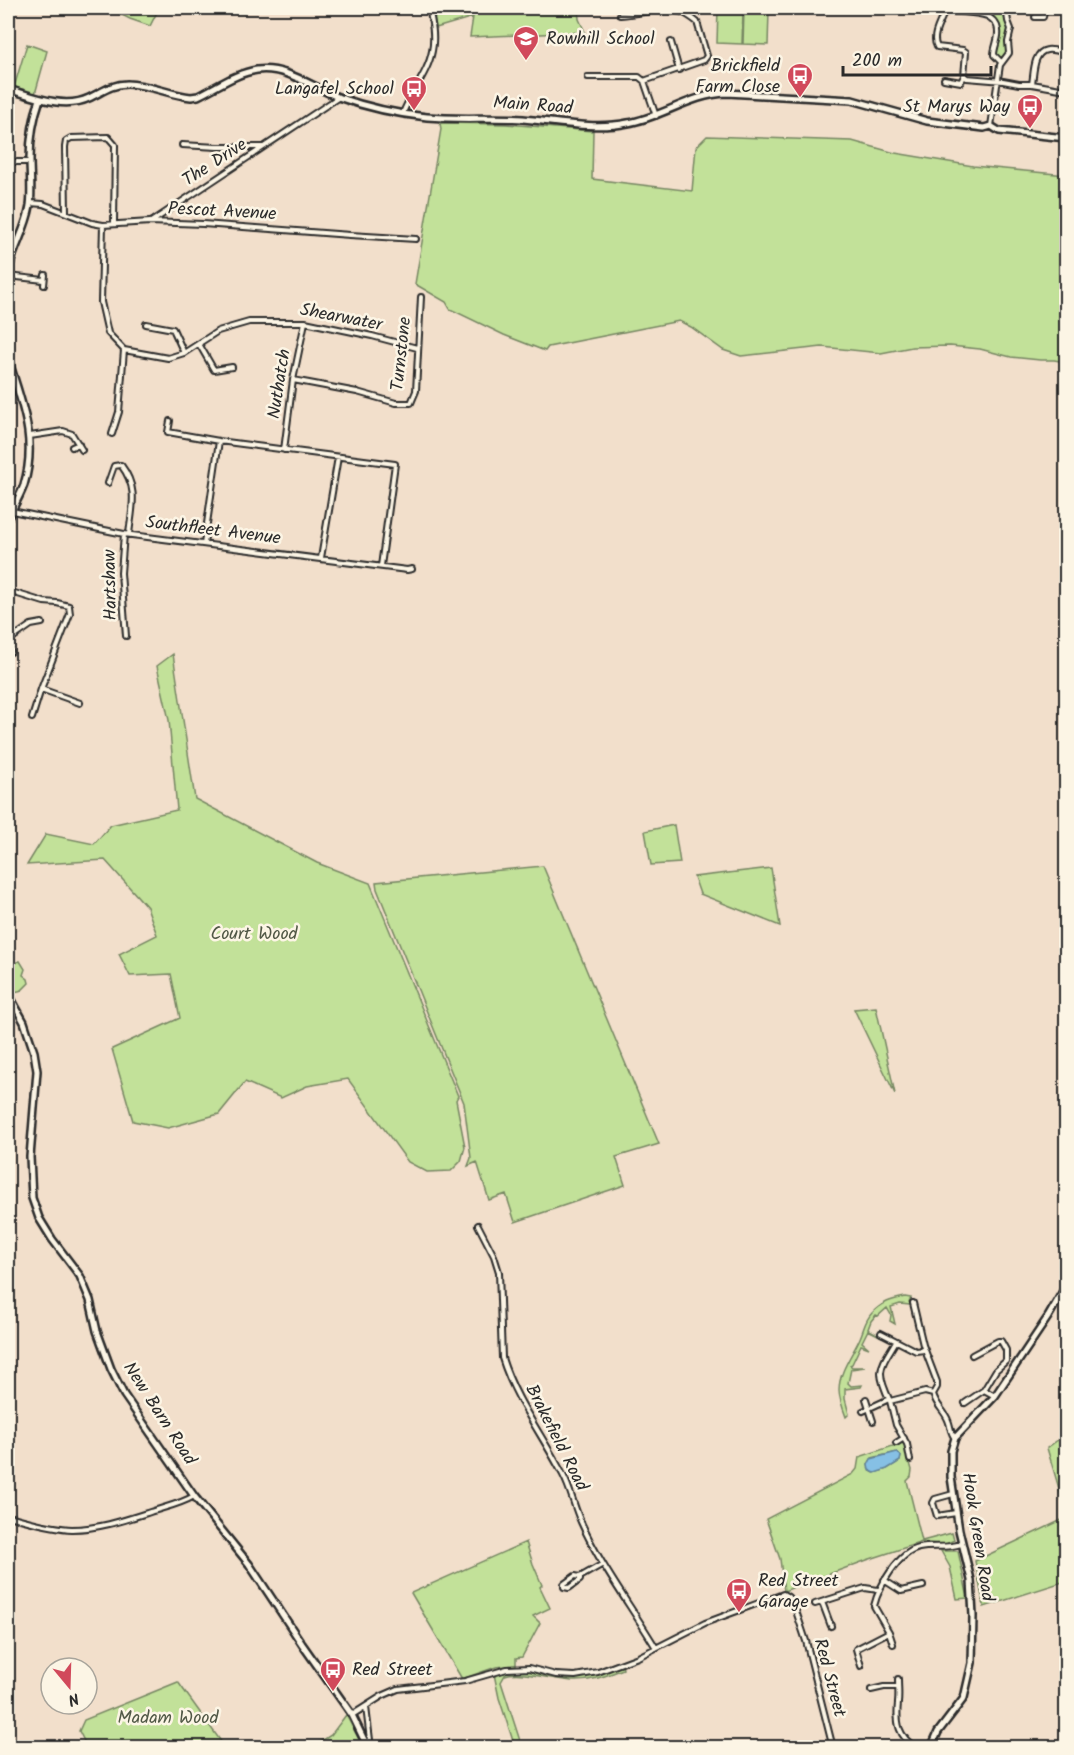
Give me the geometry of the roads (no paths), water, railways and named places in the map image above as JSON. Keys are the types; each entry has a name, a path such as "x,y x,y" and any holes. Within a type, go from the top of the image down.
{"street":[{"path":"403,113 427,68 432,53 433,29 429,8"},
{"path":"991,126 1001,62 1008,54 1011,30 1006,8"},
{"path":"1035,17 1043,17 1045,8"},
{"path":"620,15 664,10 676,11 683,12 698,22 707,56 704,60 644,81"},
{"path":"944,79 961,82 964,76 966,52 937,47 935,44 944,13 950,10 984,15 993,20 998,32 994,55 1001,62"},
{"path":"671,42 679,70"},
{"path":"1032,84 1036,57 1041,52 1047,50 1066,53"},
{"name":"Main Road","path":"8,89 40,99 77,102 88,99 110,87 128,84 191,97 211,90 240,75 259,70 283,72 339,97 387,110 445,118 521,119 584,125 627,124 656,116 700,96 727,93 852,100 927,121 984,128 991,126 999,130 1066,138"},
{"path":"964,76 1066,90"},
{"path":"588,77 639,78 644,81 656,116"},
{"name":"The Drive","path":"150,222 339,97"},
{"path":"40,99 33,119 28,216 9,262 8,274 44,280"},
{"path":"8,115 13,111"},
{"path":"66,212 66,141 71,138 108,137 115,145 114,224"},
{"name":"The Drive","path":"182,145 264,147"},
{"path":"8,162 30,162"},
{"name":"Pescot Avenue","path":"30,203 43,204 103,225 150,222 416,238"},
{"path":"103,225 101,302 108,333 124,350 119,412 112,434"},
{"name":"Turnstone","path":"293,381 347,390 396,403 411,403 416,391 421,297"},
{"name":"Shearwater","path":"124,350 168,358 184,353 218,331 249,322 305,322 417,348"},
{"name":"Nuthatch","path":"284,450 293,381 305,322"},
{"path":"146,324 173,329 184,353"},
{"path":"199,344 214,369 232,367"},
{"path":"8,358 30,436 30,457 23,486 8,518"},
{"path":"170,421 168,432 395,464 381,566"},
{"path":"30,436 63,432 72,434 82,450"},
{"path":"204,544 219,441"},
{"path":"72,447 79,444"},
{"path":"321,558 338,457"},
{"name":"Hartshaw","path":"108,483 114,466 121,465 134,491 121,573 126,636"},
{"name":"Southfleet Avenue","path":"11,511 127,534 407,570 412,568"},
{"path":"8,591 44,602 69,606 70,614 32,718"},
{"path":"11,652 8,643 31,625 42,623"},
{"path":"41,689 80,703"},
{"name":"New Barn Road","path":"8,993 24,1022 37,1068 30,1157 32,1198 39,1218 83,1282 97,1331 111,1369 124,1395 194,1496 246,1560 352,1715 367,1746"},
{"name":"Brakefield Road","path":"478,1225 494,1256 499,1272 502,1358 505,1367 570,1488 581,1522 603,1564 656,1648"},
{"path":"913,1303 925,1350 937,1383 933,1394 937,1406 947,1418 952,1434 956,1438 995,1396 1066,1286"},
{"path":"881,1333 917,1351 925,1350"},
{"path":"896,1341 880,1371 881,1382 896,1425 908,1444 910,1460"},
{"path":"965,1403 984,1390 996,1370 1005,1361 1006,1348 1000,1341 997,1341 972,1355"},
{"path":"984,1390 995,1396"},
{"path":"863,1411 889,1400 925,1392 933,1394"},
{"path":"866,1399 873,1421"},
{"path":"896,1443 904,1438"},
{"name":"Hook Green Road","path":"931,1748 939,1732 964,1698 972,1663 971,1580 953,1494 951,1453 952,1444 956,1438"},
{"path":"953,1494 935,1499 933,1505 937,1516 956,1513"},
{"path":"8,1516 43,1525 73,1529 96,1527 132,1518 194,1496"},
{"path":"894,1644 874,1605 878,1590 884,1580 905,1555 919,1548 950,1548 962,1544"},
{"path":"580,1577 603,1564"},
{"path":"884,1580 901,1591 923,1586"},
{"path":"815,1604 865,1588 878,1590"},
{"name":"Red Street","path":"352,1715 399,1689 465,1681 507,1669 529,1668 556,1675 588,1674 629,1661 705,1623 782,1594 794,1606 806,1641 834,1748"},
{"path":"822,1602 831,1626"},
{"path":"861,1666 856,1649 889,1632"},
{"path":"898,1679 897,1722 900,1732 917,1748"},
{"path":"871,1690 898,1687"},
{"path":"878,1688 880,1694"},
{"path":"366,1707 370,1739 367,1746"},
{"path":"901,1748 907,1741"}],"water":[{"path":"897,1452 901,1456 900,1461 875,1473 869,1470 868,1465 871,1459"}],"place":[{"name":"Rowhill School","path":"526,62"},
{"name":"Brickfield Farm Close","path":"800,99"},
{"name":"Langafel School","path":"414,112"},
{"name":"St Marys Way","path":"1030,130"},
{"name":"Red Street Garage","path":"739,1614"},
{"name":"Red Street","path":"333,1693"}],"park label":[{"name":"Court Wood","path":"254,934"},
{"name":"Madam Wood","path":"168,1718"}]}
